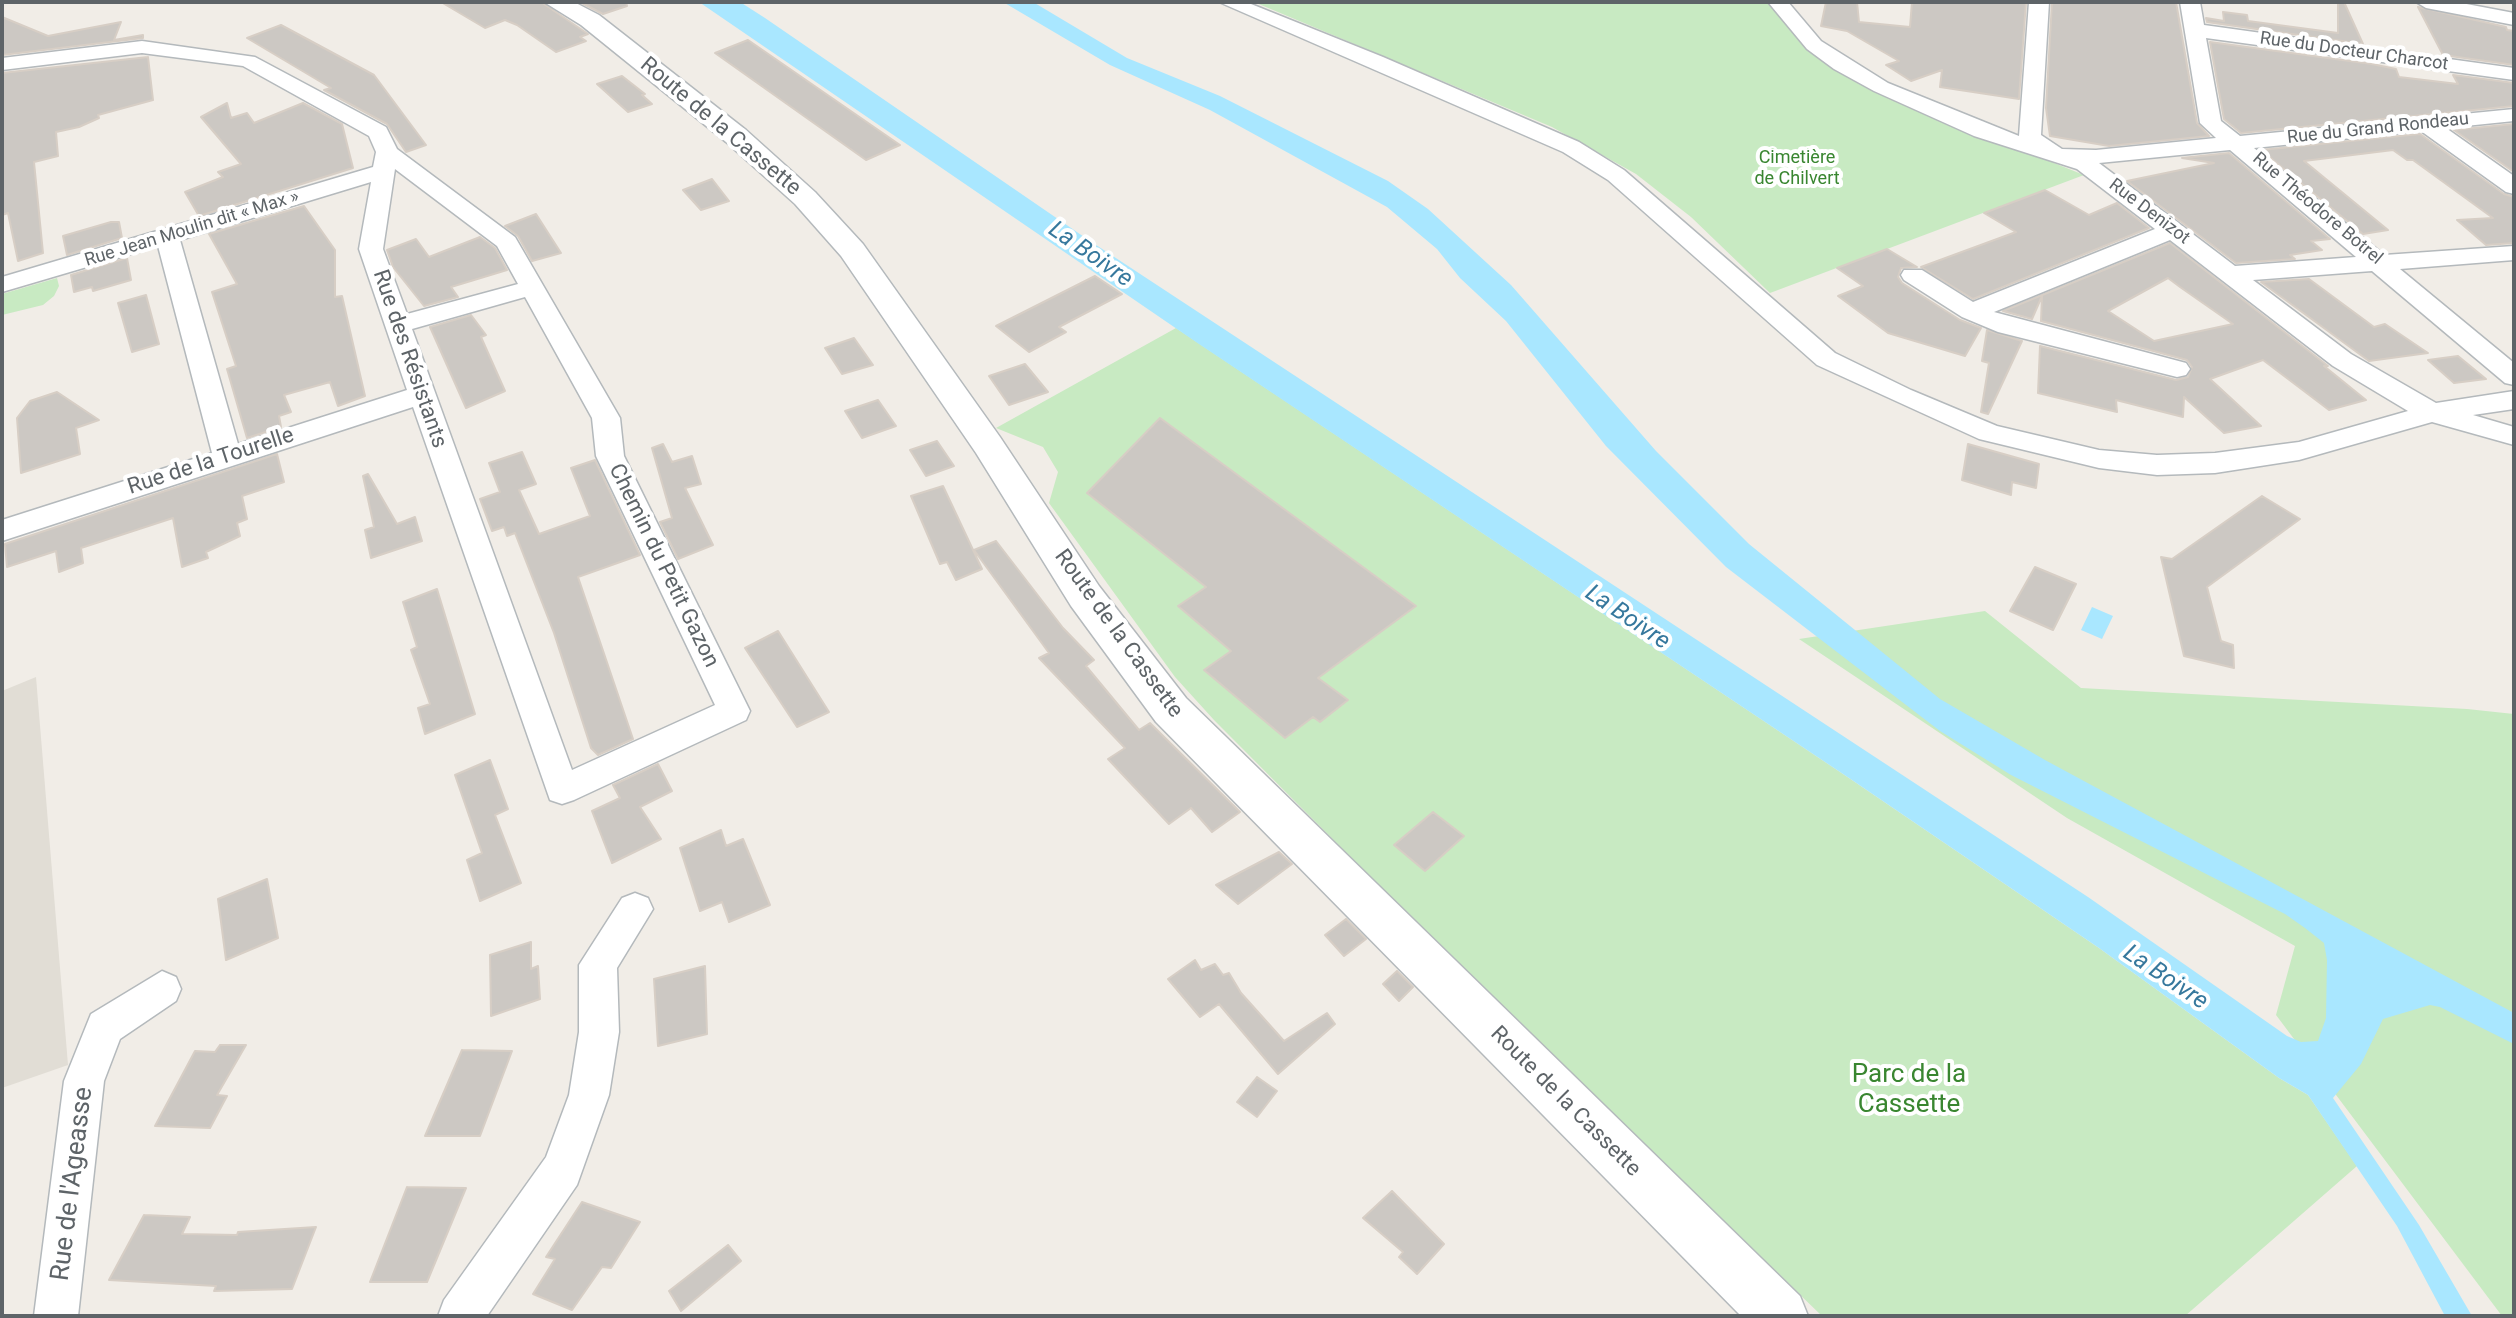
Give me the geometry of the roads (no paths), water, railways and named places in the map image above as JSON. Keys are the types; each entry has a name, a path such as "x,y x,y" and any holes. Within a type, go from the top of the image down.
{"street":[{"name":"Route de la Cassette","path":"556,2 590,20 736,136 805,198 852,250 988,445 1085,596 1171,710 1780,1316"},
{"path":"1229,2 1449,92 1571,147 1616,175 1826,359 1989,433 2099,459 2157,465 2215,463 2299,451 2432,413 2514,400"},
{"name":"Rue Denizot","path":"1778,2 1814,45 1868,80 1982,131 2085,164 2342,360 2432,413 2514,436"},
{"path":"2039,2 2030,137 2052,153"},
{"name":"Rue Théodore Botrel","path":"2190,2 2210,120 2514,377"},
{"path":"2426,2 2514,19"},
{"name":"Rue du Docteur Charcot","path":"2194,30 2514,74"},
{"path":"2,64 142,47 248,61 378,132 384,162"},
{"name":"Rue du Grand Rondeau","path":"2052,153 2096,157 2514,115"},
{"path":"2425,124 2514,187"},
{"name":"Rue Jean Moulin dit « Max »","path":"2,285 167,236 384,162"},
{"name":"Chemin du Petit Gazon","path":"384,162 507,242 606,418 610,456 734,711 720,717"},
{"name":"Rue des Résistants","path":"384,162 371,249 420,395 562,790 720,717"},
{"path":"1971,312 2174,230"},
{"path":"167,236 227,455"},
{"path":"2230,274 2514,253"},
{"path":"1913,275 1971,312 2007,326 2177,369"},
{"path":"397,325 534,287"},
{"name":"Rue de la Tourelle","path":"2,531 227,455 420,395"},
{"path":"460,1316 562,1170 589,1095 599,1032 598,965 635,909"},
{"name":"Rue de l'Ageasse","path":"56,1316 84,1081 105,1027 162,989"}],"water":[{"name":"La Boivre","path":"699,2 740,2 765,18 1090,241 2088,897 2287,1036 2301,1042 2318,1041 2326,1018 2327,960 2324,943 2285,914 2011,775 1940,731 1726,567 1606,446 1506,321 1460,278 1437,249 1387,207 1210,110 1110,65 1003,2 1033,2 1127,58 1220,96 1388,181 1428,209 1511,285 1656,451 1749,544 1940,699 2045,760 2514,1013 2514,1044 2430,1005 2383,1019 2361,1064 2333,1098 2419,1225 2472,1316 2445,1316 2397,1226 2308,1095 2279,1078 2099,948 1849,778 1196,342"},
{"path":"2092,607 2113,616 2102,639 2081,630"}],"park label":[{"name":"Cimetière de Chilvert","path":"1797,168"},
{"name":"Parc de la Cassette","path":"1909,1090"}]}
